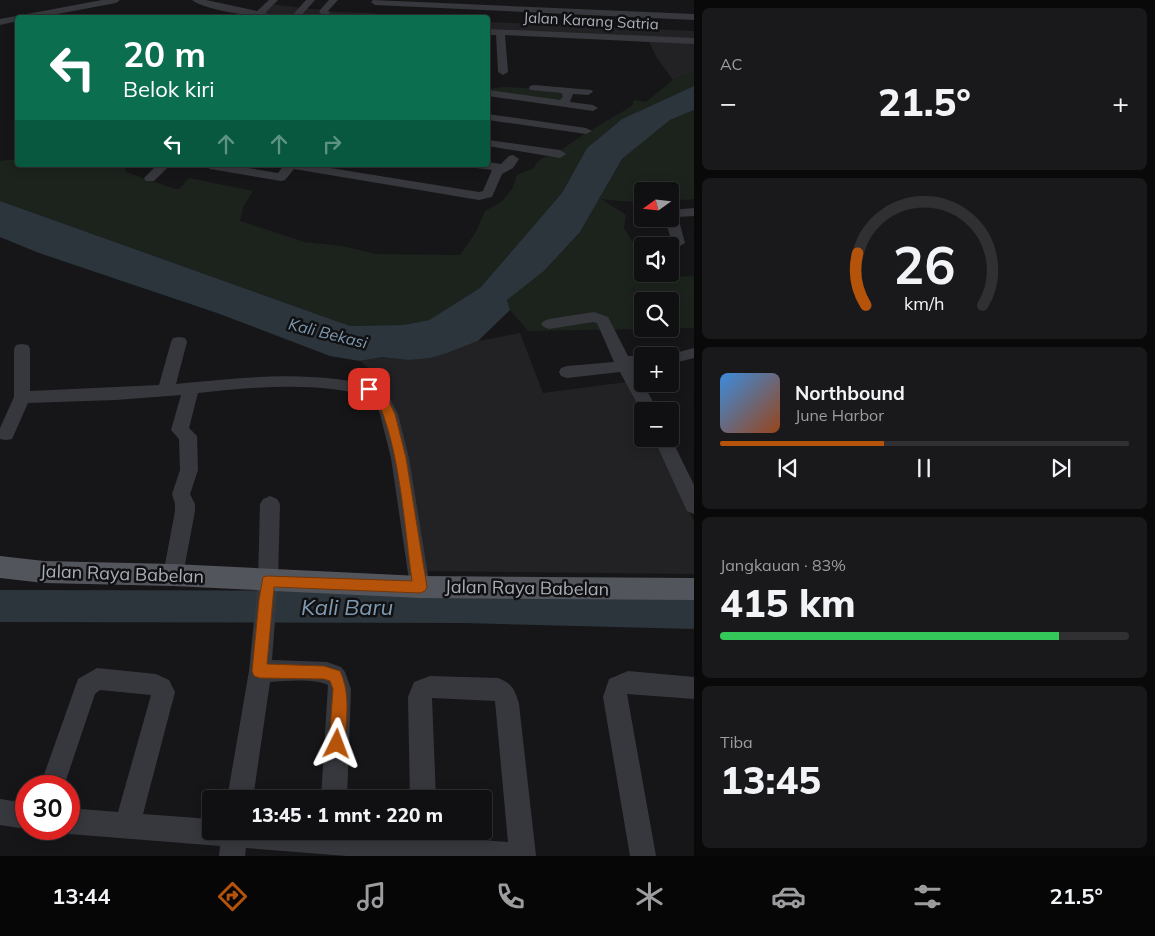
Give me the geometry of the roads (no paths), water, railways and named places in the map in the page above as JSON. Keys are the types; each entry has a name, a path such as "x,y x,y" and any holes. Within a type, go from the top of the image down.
{"main road":[{"name":"Jalan Raya Babelan","path":"0,567 44,572 173,575 420,587 694,589"}],"street":[{"path":"43,15 116,0"},
{"path":"196,0 238,11 264,15"},
{"path":"259,14 274,0"},
{"path":"297,15 311,0"},
{"path":"324,15 326,13 323,12 324,10 334,0"},
{"path":"537,0 540,21"},
{"path":"375,3 428,5 482,4 540,21 589,15 648,26 694,16"},
{"path":"640,3 648,26"},
{"path":"589,15 595,36"},
{"path":"0,22 15,19"},
{"name":"Jalan Karang Satria","path":"490,32 500,32 540,21 595,36 648,26 694,41"},
{"path":"500,32 503,72"},
{"path":"490,90 503,87 588,92"},
{"path":"564,102 568,98 568,93 565,90"},
{"path":"490,91 593,108"},
{"path":"490,117 586,131"},
{"path":"490,143 560,154"},
{"path":"303,167 479,196 488,194 497,172 509,165 513,159"},
{"path":"490,166 501,168"},
{"path":"150,178 162,167"},
{"path":"231,167 271,170 281,177 289,167"},
{"path":"676,237 671,216 676,213 694,212"},
{"path":"549,324 599,318 603,320 645,402"},
{"path":"166,391 180,342"},
{"path":"6,434 22,397 22,349"},
{"path":"679,357 694,353"},
{"path":"567,372 634,363"},
{"path":"22,397 125,394 278,382 336,382 359,386 379,393 389,414 400,458 420,587"},
{"path":"173,575 185,512 185,504 181,494 189,470 188,436 180,430 191,389"},
{"path":"667,447 694,506"},
{"path":"241,790 260,671 268,581 270,504"},
{"path":"260,671 324,672 335,676 338,680 340,689 334,790"},
{"path":"56,775 86,687 90,682 96,679 156,685 161,688 163,692 127,826"},
{"path":"643,856 614,696 617,687 628,682 694,688"},
{"path":"423,790 420,697 422,690 430,687 498,689 505,695 507,704 523,856"},
{"path":"0,812 15,814"},
{"path":"80,822 202,836"},
{"path":"424,840 514,856"}],"water":[{"name":"Kali Bekasi","path":"694,86 694,110 670,120 622,159 580,232 544,271 507,300 510,310 478,341 430,358 408,360 382,357 360,361 330,356 217,313 39,253 0,237 0,201 350,326 403,325 429,320 480,288 562,193 587,148 622,119"}],"waterway":[{"name":"Kali Baru","path":"0,606 463,607 694,613"}]}
